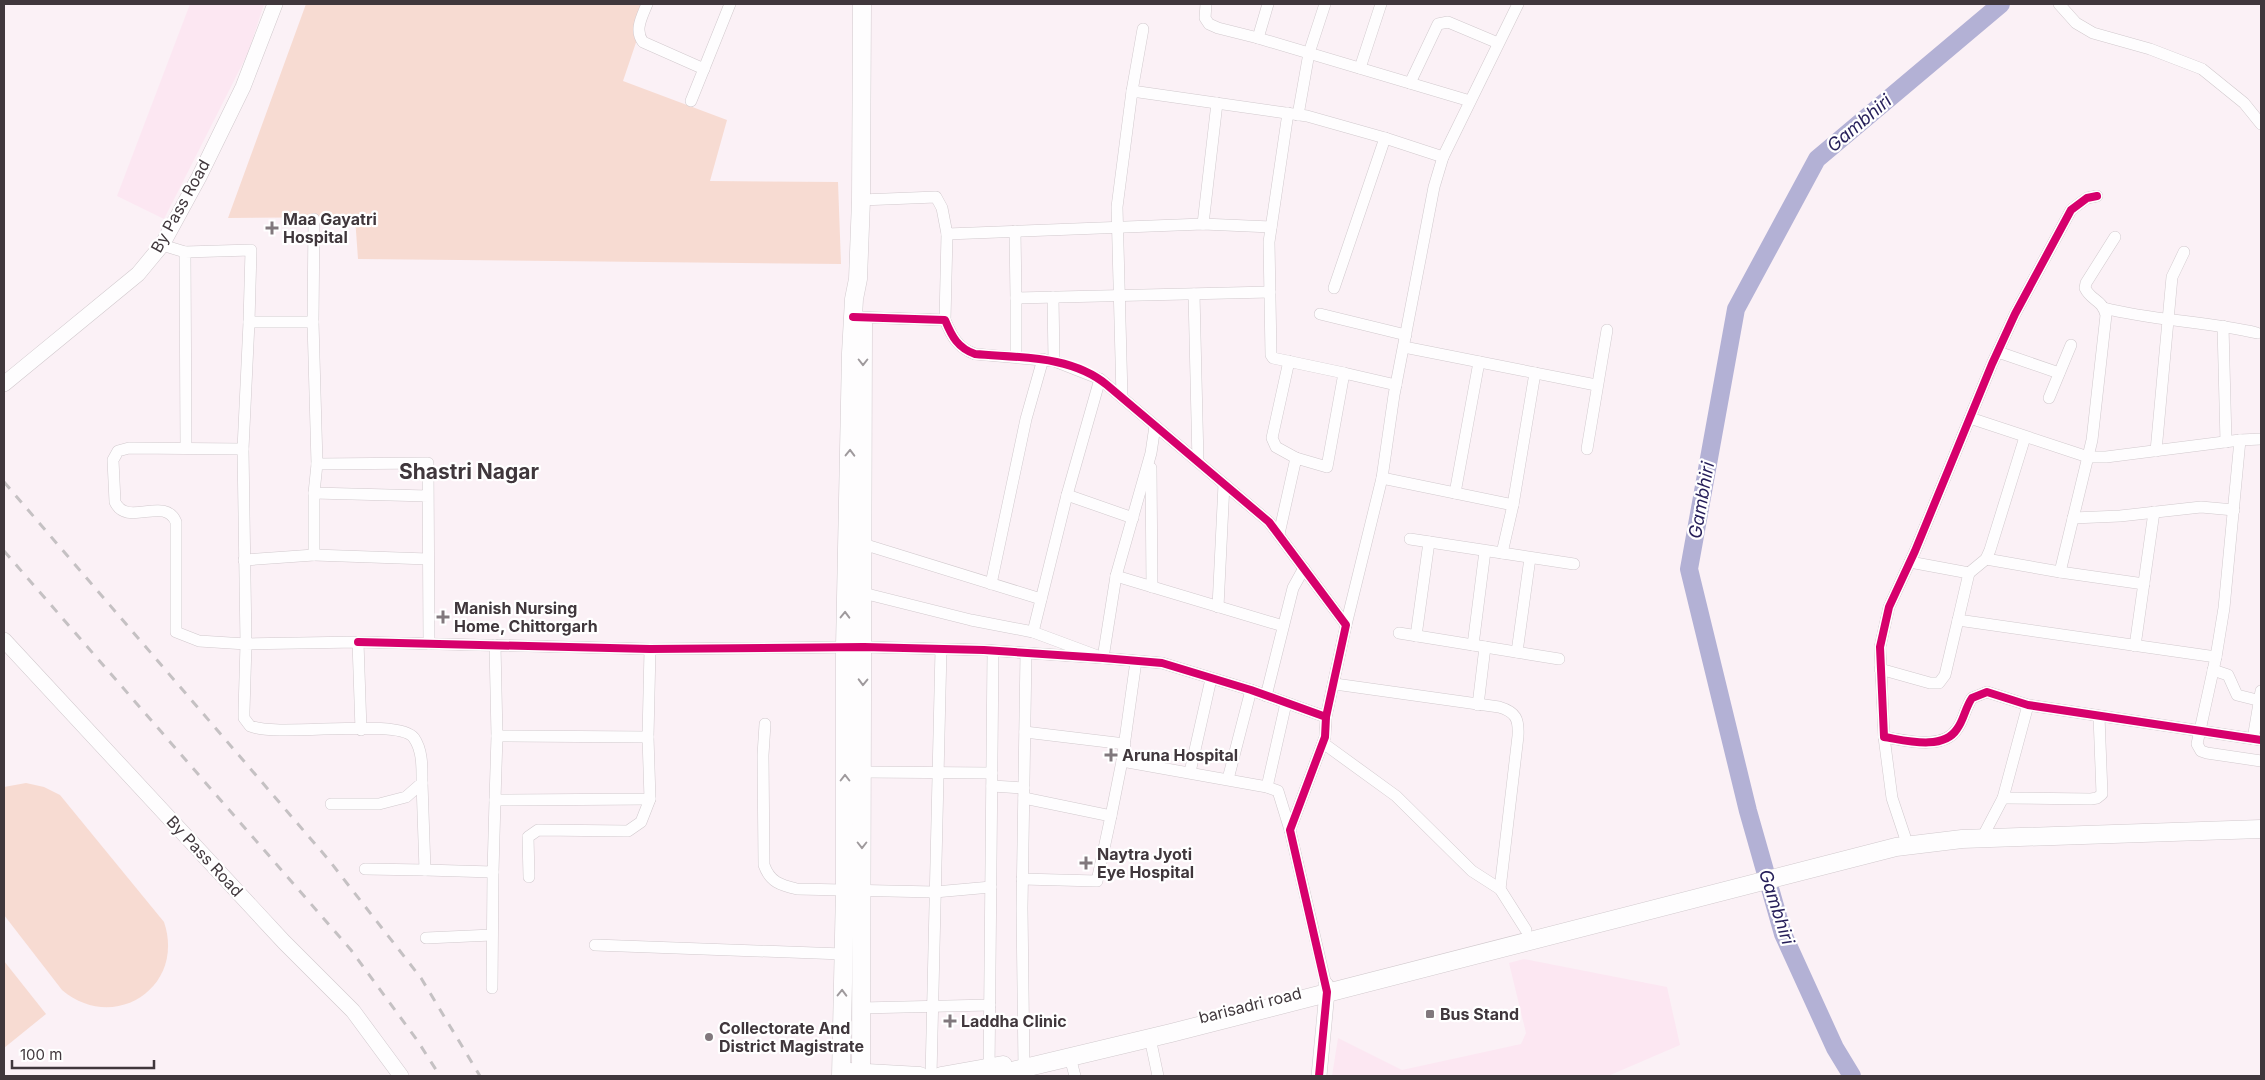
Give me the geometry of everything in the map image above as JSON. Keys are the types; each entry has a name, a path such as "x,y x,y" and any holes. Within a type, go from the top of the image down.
{"main road":[{"path":"862,4 861,200 858,279 861,288 858,317 844,647 844,889 841,1074 920,1076"},
{"path":"858,317 864,647 861,1074"},
{"path":"1549,930 1896,847 1942,840 2261,829"},
{"path":"1549,930 1905,837 1931,835 1942,840"},
{"name":"barisadri road","path":"1326,989 1526,930 1549,930"},
{"name":"barisadri road","path":"1024,1064 1042,1070 1070,1057 1549,930"},
{"name":"barisadri road","path":"947,1076 990,1074 1024,1064 1156,1034"}],"street":[{"name":"By Pass Road","path":"4,384 138,274 165,239 200,177 243,88 276,4"},
{"path":"646,4 638,28 639,38 643,42 704,69"},
{"path":"1206,4 1204,12 1209,24 1218,28 1258,38 1470,101"},
{"path":"1258,38 1268,4"},
{"path":"1325,4 1309,53 1293,114 1271,227 1269,242 1270,355 1273,358 1396,385"},
{"path":"1360,68 1381,4"},
{"path":"1290,830 1323,743 1326,717 1335,684 1346,625 1382,478 1396,385 1434,187 1443,157 1518,4"},
{"path":"2059,4 2084,29 2150,49 2202,68 2244,103 2261,124"},
{"path":"691,101 728,5"},
{"path":"1410,83 1438,24 1448,22 1498,43"},
{"path":"1122,397 1117,207 1132,91 1143,29"},
{"path":"1132,91 1293,114 1385,138 1443,157"},
{"path":"1203,224 1217,103"},
{"path":"1334,288 1385,138"},
{"path":"1905,837 1892,798 1884,737 1880,647 1888,607 1910,562 2015,314 2067,217 2079,204 2096,196"},
{"path":"861,200 936,197 942,208 947,234 945,320 951,334 964,350 975,354 1049,360 1100,379 1269,522 1346,625"},
{"path":"314,219 313,322 317,464 314,493 314,556"},
{"path":"947,234 1203,224 1271,227"},
{"path":"1015,231 1016,357"},
{"path":"2115,237 2086,283 2085,288 2087,293 2104,308 2123,313 2223,326 2257,333"},
{"path":"165,239 185,252 250,250 249,322 242,449 246,644 244,711 246,722 250,726 268,729 394,730 414,737 419,749 422,783 425,870"},
{"path":"185,252 186,448"},
{"path":"2156,451 2172,277 2184,252"},
{"path":"1016,298 1270,292"},
{"path":"1194,294 1198,462"},
{"path":"991,584 1023,428 1049,360 1053,297"},
{"path":"2060,572 2092,440 2106,315 2104,308"},
{"path":"1320,314 1406,335"},
{"path":"858,317 945,320"},
{"path":"249,322 313,322"},
{"path":"2223,326 2226,442"},
{"path":"1587,449 1596,385 1607,330"},
{"path":"2049,398 2071,345"},
{"path":"1404,347 1596,385"},
{"path":"1998,352 2060,372"},
{"path":"1289,361 1272,438 1276,447 1296,458 1327,467 1344,373"},
{"path":"1455,493 1479,362"},
{"path":"1502,553 1513,505 1535,373"},
{"path":"1033,632 1067,495 1100,379"},
{"path":"1970,418 2088,457 2106,458 2240,440 2261,439"},
{"path":"1103,658 1116,576 1151,453 1155,426"},
{"path":"1880,669 1930,683 1940,683 1946,675 1969,573 1986,559 2025,437"},
{"path":"2240,440 2230,559 2216,657 2197,744 2201,751 2261,761"},
{"path":"242,449 129,448 118,451 113,460 117,508 123,512 164,510 172,514 174,518 177,528 176,632 198,641 246,644 358,642 650,649 864,647 993,651 1103,658 1162,663 1251,690 1326,717"},
{"path":"1151,453 1152,587"},
{"path":"1278,534 1296,458"},
{"path":"317,464 428,463 429,644"},
{"path":"1382,478 1513,505"},
{"path":"1218,607 1224,484"},
{"path":"314,493 428,496"},
{"path":"1067,495 1133,518"},
{"path":"2073,518 2120,516 2201,507 2234,510"},
{"path":"2135,646 2154,512"},
{"path":"1410,539 1574,564"},
{"path":"1416,636 1429,542"},
{"path":"863,544 1041,598"},
{"path":"1473,645 1486,550"},
{"path":"244,560 314,556 428,559"},
{"path":"1517,652 1530,558"},
{"path":"1986,559 2144,584"},
{"path":"1910,562 1969,573"},
{"path":"1266,696 1293,588 1304,568"},
{"path":"1116,576 1283,626"},
{"path":"863,593 971,620 1033,632 1103,658"},
{"path":"1958,620 2216,657"},
{"path":"1399,633 1559,659"},
{"name":"By Pass Road","path":"4,640 284,942 352,1011 401,1076"},
{"path":"358,642 361,730"},
{"path":"492,988 497,736 495,645"},
{"path":"1478,705 1486,647"},
{"path":"529,877 528,837 533,832 538,830 628,831 641,822 650,799 648,737 650,649"},
{"path":"931,1076 941,649"},
{"path":"990,1074 993,651"},
{"path":"1024,1064 1022,879 1026,653"},
{"path":"1022,879 1097,881 1122,761 1136,661"},
{"path":"1884,737 1909,741 1934,742 1943,740 1957,730 1967,704 1972,698 1980,694 1994,694 2028,705 2257,740 2261,698 2237,696 2228,674 2213,670"},
{"path":"1190,772 1211,679"},
{"path":"1335,684 1508,710 1517,718 1519,727 1500,889"},
{"path":"1228,780 1251,690"},
{"path":"1267,787 1286,703"},
{"path":"1982,838 2002,798 2028,705"},
{"path":"2002,798 2097,798 2102,794 2099,716"},
{"path":"765,724 763,755 764,865 767,874 778,884 797,889 935,892 991,887"},
{"path":"1025,732 1125,744"},
{"path":"497,736 648,737"},
{"path":"1323,743 1389,791 1472,871 1500,889 1526,930"},
{"path":"1122,761 1190,772 1267,787 1278,791 1290,830 1326,989 1319,1076"},
{"path":"862,772 992,773"},
{"path":"331,804 379,804 406,797 422,783"},
{"path":"992,786 1111,816"},
{"path":"495,800 650,799"},
{"path":"365,869 493,872"},
{"path":"426,938 492,935"},
{"path":"595,945 843,954"},
{"path":"861,1008 990,1005"},
{"path":"1156,1034 1158,1076"},
{"path":"1070,1057 1075,1076"}],"shaded area":[{"path":"190,4 264,4 248,53 164,219 117,196"},
{"path":"306,4 649,4 623,81 727,120 710,181 838,182 841,264 358,259 355,217 228,218"},
{"path":"26,783 44,787 60,795 164,922 168,945 165,966 155,984 141,997 123,1005 103,1007 82,1002 62,990 4,915 4,787"},
{"path":"1524,959 1667,987 1680,1045 1608,1076 1332,1076 1338,1038 1402,1070 1521,1044 1526,1033 1509,963"},
{"path":"4,961 46,1014 4,1048"}],"waterway":[{"name":"Gambhiri","path":"1852,1076 1835,1048 1783,934 1748,811 1689,569 1736,309 1817,159 2001,4"}],"railway":[{"path":"4,482 328,859 421,978 480,1076"},
{"path":"4,551 351,950 417,1040 440,1076"}],"cycle path":[{"path":"2097,196 2087,198 2071,210 2015,314 1992,364 1915,551 1889,607 1880,647 1884,737 1912,742 1942,740 1951,736 1957,729 1972,698 1987,692 2028,705 2261,740"},
{"path":"853,317 945,320 956,341 969,352 1061,363 1093,375 1107,385 1269,522 1346,625 1326,717"},
{"path":"358,642 650,649 864,647 984,650 1103,658 1162,663 1251,690 1326,717 1325,737 1290,830 1327,992 1319,1076"}],"place":[{"name":"Maa Gayatri Hospital","path":"272,228"},
{"name":"Manish Nursing Home, Chittorgarh","path":"443,617"},
{"name":"Aruna Hospital","path":"1111,755"},
{"name":"Naytra Jyoti Eye Hospital","path":"1086,863"},
{"name":"Bus Stand","path":"1430,1014"},
{"name":"Laddha Clinic","path":"950,1021"},
{"name":"Collectorate And District Magistrate","path":"709,1037"}],"district":[{"name":"Shastri Nagar","path":"469,471"}]}
